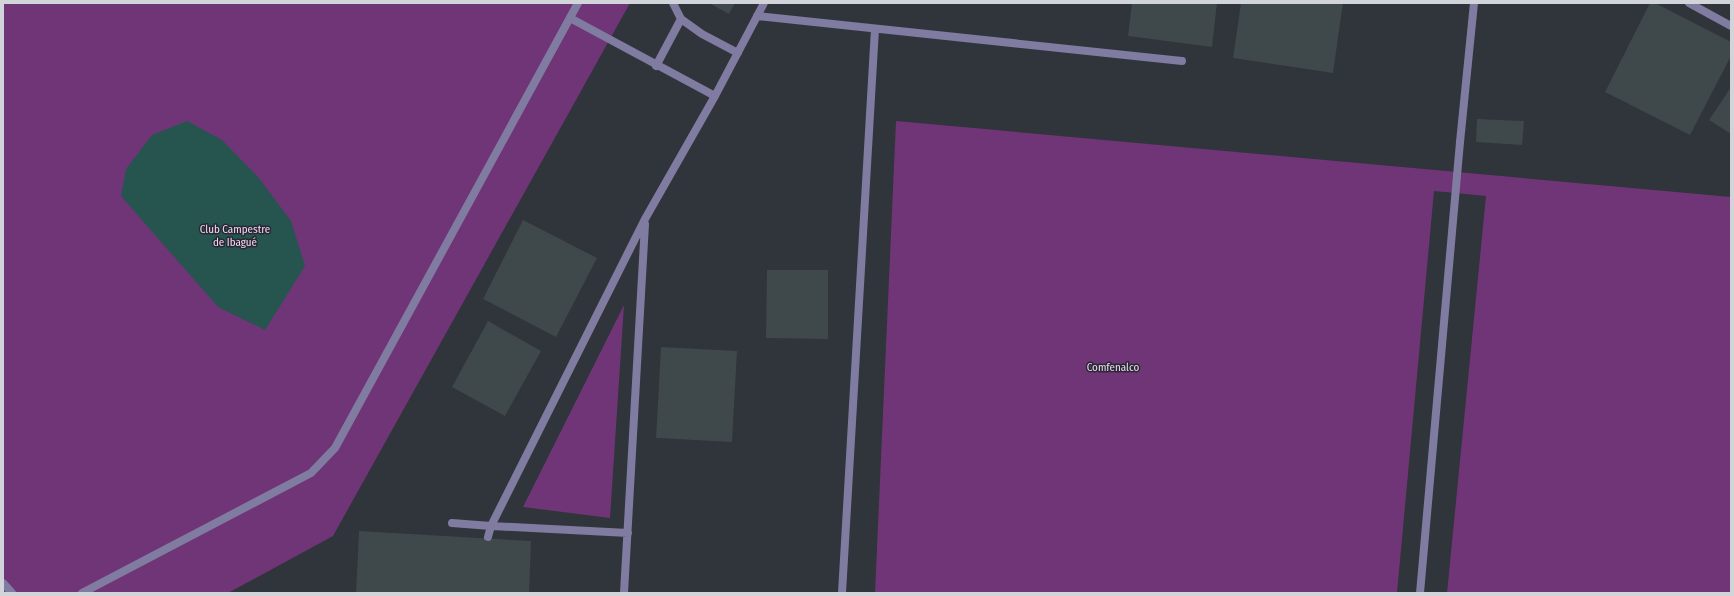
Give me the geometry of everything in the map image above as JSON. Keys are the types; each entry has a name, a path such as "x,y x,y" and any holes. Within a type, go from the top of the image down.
{"street":[{"path":"82,593 311,473 335,448 578,3"},
{"path":"673,3 681,19 702,34 738,53"},
{"path":"488,537 491,526 645,219 715,96 764,3"},
{"path":"1420,593 1460,142 1474,3"},
{"path":"1689,3 1731,26"},
{"path":"757,16 1182,61"},
{"path":"570,18 656,66 715,96"},
{"path":"656,66 681,19"},
{"path":"842,593 875,29"},
{"path":"624,593 645,219"},
{"path":"452,523 628,533"},
{"path":"3,583 12,593"}],"green space":[{"name":"Club Campestre de Ibagué","path":"3,3 630,3 333,536 228,593 3,593"},
{"name":"Comfenalco","path":"896,121 1731,197 1731,593 1447,593 1486,196 1434,191 1397,593 875,593"},
{"path":"624,305 610,518 523,507"}],"shaded area":[{"path":"187,121 222,140 258,177 291,221 305,266 265,330 218,307 121,196 126,169 152,135"}],"building":[{"path":"709,3 735,3 729,14"},
{"path":"1132,3 1217,3 1212,47 1128,36"},
{"path":"1241,3 1343,3 1333,73 1233,58"},
{"path":"1650,3 1655,3 1731,42 1731,56 1690,135 1605,92"},
{"path":"1731,87 1731,134 1709,120"},
{"path":"1477,119 1524,121 1522,145 1476,142"},
{"path":"523,220 597,258 556,337 483,299"},
{"path":"767,270 828,270 828,339 766,338"},
{"path":"488,321 541,351 505,416 452,387"},
{"path":"661,347 737,351 732,442 656,438"},
{"path":"359,531 531,541 529,593 356,593"}]}
